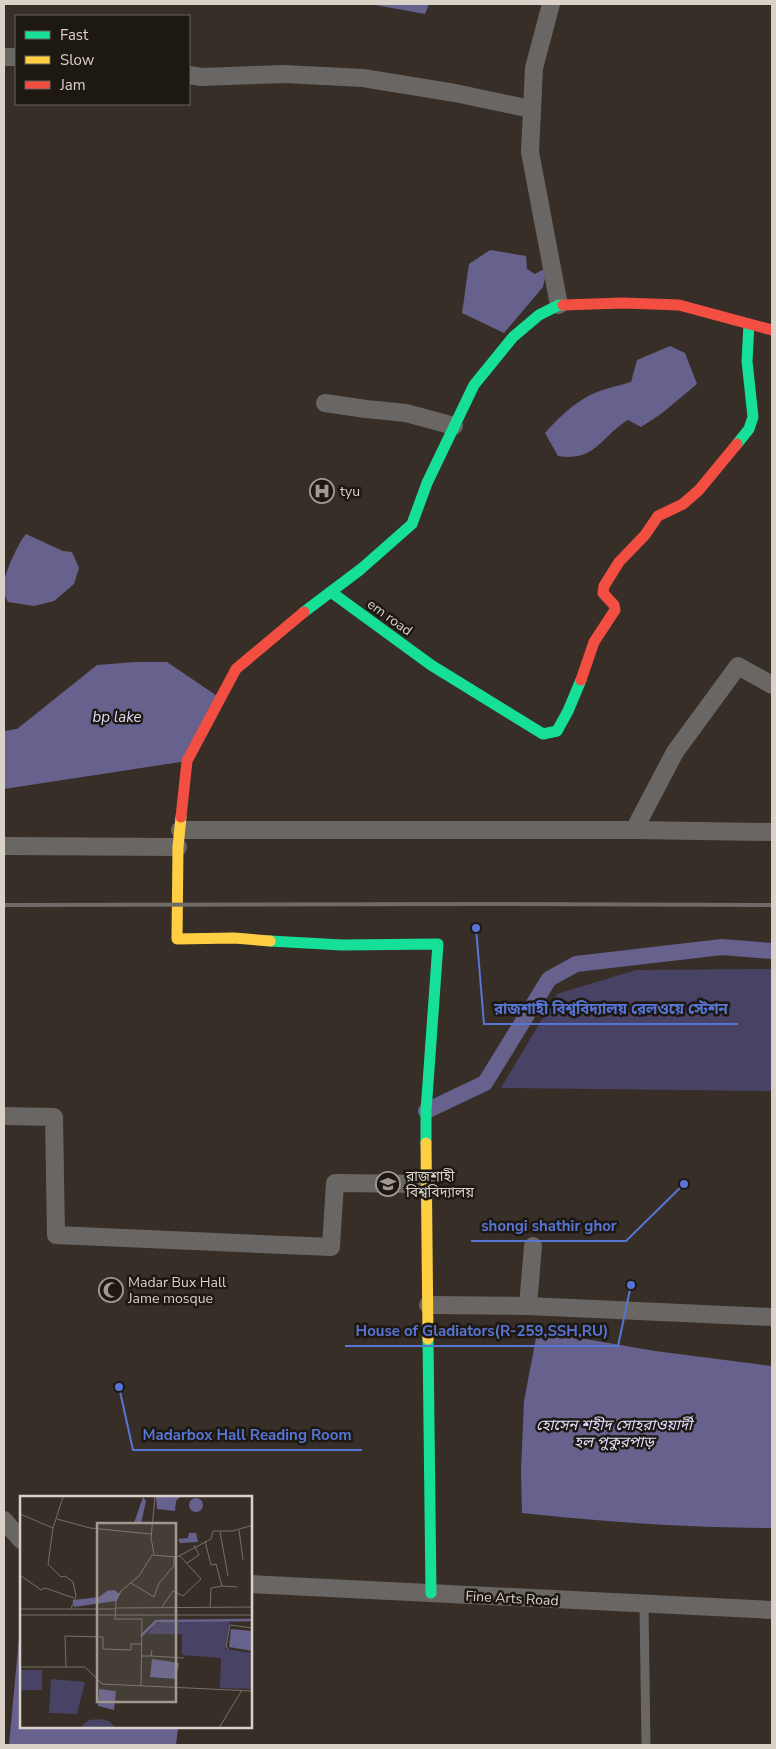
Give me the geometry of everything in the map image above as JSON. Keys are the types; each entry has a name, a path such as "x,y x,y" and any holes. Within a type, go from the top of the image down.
{"street":[{"path":"551,4 534,68 530,152 559,305"},
{"path":"190,75 201,77 284,74 363,78 455,93 531,109"},
{"path":"431,1593 426,1111 438,944 342,945 234,938 177,939 179,839 187,761 236,669 292,622 361,569 412,524 427,483 474,385 513,337 539,315 559,305 623,303 680,305 772,330"},
{"name":"em road","path":"331,592 431,665 543,734 557,731 566,715 596,639 615,610 614,605 603,593 604,586 619,562 640,542 658,516 683,504 699,490 749,429 753,421 755,413 749,384 746,345 749,324"},
{"path":"325,403 406,413 454,426"},
{"path":"634,830 675,752 738,666 772,685"},
{"path":"4,846 179,839 634,830 772,832"},
{"path":"4,1116 54,1117 56,1235 330,1247 335,1182 427,1184"},
{"path":"528,1306 533,1246"},
{"path":"428,1305 528,1306 772,1318"},
{"path":"4,1520 20,1539"},
{"name":"Fine Arts Road","path":"252,1584 772,1610"}],"lane":[{"path":"644,1605 646,1745"}],"shaded area":[{"path":"772,969 772,1091 501,1088 557,994 636,970"}],"water":[{"path":"370,4 429,4 425,14"},
{"path":"490,250 526,256 527,269 535,274 544,269 546,273 543,287 504,333 462,313 469,264"},
{"path":"670,346 685,353 697,384 661,414 641,427 628,420 590,451 571,457 558,456 545,433 555,422 571,407 590,395 631,382 637,360"},
{"path":"26,534 63,551 72,552 79,568 74,584 54,601 34,606 8,602 4,593 5,577 16,550"},
{"name":"bp lake","path":"167,662 220,698 187,761 4,789 4,731 17,729 97,665"},
{"name":"হোসেন শহীদ সোহরাওয়ার্দী হল পুকুরপাড়","path":"537,1333 772,1366 772,1528 647,1524 522,1513 521,1471 524,1401"},
{"path":"20,1627 20,1729 178,1729 176,1745 9,1745"}],"waterway":[{"path":"426,1111 485,1083 549,979 576,964 722,947 772,951"}],"railway":[{"path":"4,905 772,905"}],"traffic: fast":[{"path":"304,612 361,569 412,524 427,483 474,385 513,337 539,315 559,305 563,305"},
{"path":"737,444 749,429 753,417 747,361 749,324"},
{"path":"331,592 431,665 543,734 557,731 581,680"},
{"path":"270,941 342,945 438,944 426,1111 426,1143"},
{"path":"428,1339 431,1593"}],"traffic: slow":[{"path":"181,817 178,847 177,939 234,938 270,941"},
{"path":"426,1143 428,1339"}],"traffic: jam":[{"path":"563,305 623,303 679,305 772,330"},
{"path":"581,680 594,642 615,610 614,605 603,593 604,586 619,562 645,535 658,516 683,504 699,490 737,444"},
{"path":"181,817 187,761 236,669 304,612"}],"place":[{"name":"tyu","path":"322,491"},
{"name":"রাজশাহী বিশ্ববিদ্যালয় রেলওয়ে স্টেশন","path":"476,928"},
{"name":"রাজশাহী বিশ্ববিদ্যালয়","path":"388,1184"},
{"name":"shongi shathir ghor","path":"684,1184"},
{"name":"House of Gladiators(R-259,SSH,RU)","path":"631,1285"},
{"name":"Madar Bux Hall Jame mosque","path":"111,1290"},
{"name":"Madarbox Hall Reading Room","path":"119,1387"}]}
